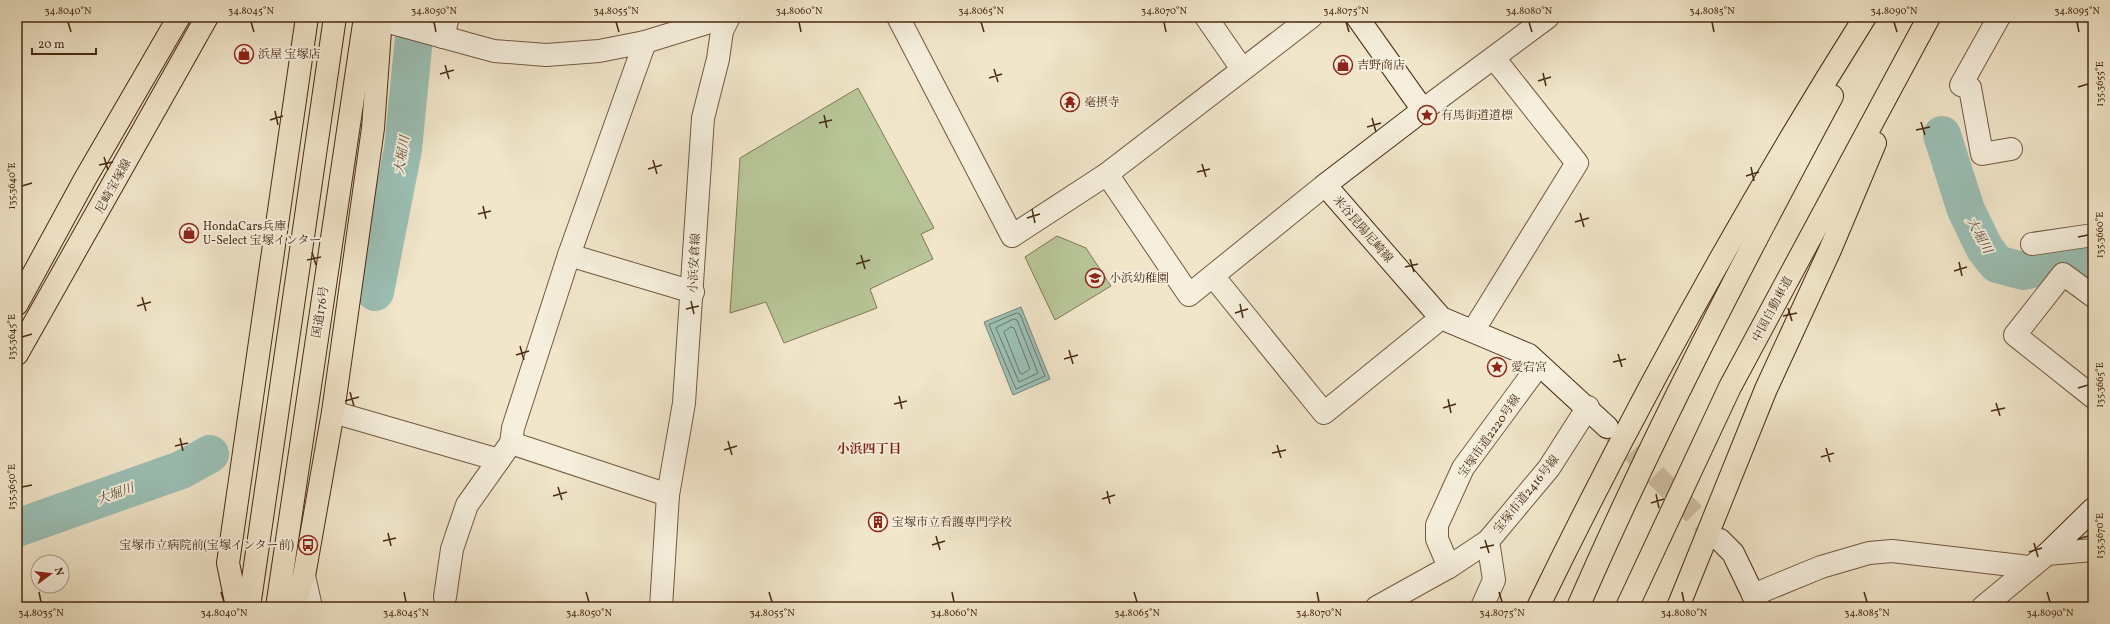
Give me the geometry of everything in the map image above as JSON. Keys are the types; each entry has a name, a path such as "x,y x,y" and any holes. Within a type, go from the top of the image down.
{"main road":[{"path":"17,304 85,179 179,17"},
{"name":"尼崎宝塚線","path":"17,354 207,17"},
{"path":"237,607 228,563 307,17"},
{"path":"249,607 335,17"},
{"path":"1538,607 1597,485 1720,258 1865,17"},
{"path":"1578,607 1612,529 1690,367 1773,206 1876,17"},
{"path":"1678,607 1766,389 1830,250 1929,17"},
{"name":"中国自動車道","path":"1627,607 1730,387 1929,17"},
{"path":"293,607 304,576 333,412 374,128 375,18"},
{"name":"国道176号","path":"277,607 361,46 375,18"}],"street":[{"path":"375,18 402,25 439,29 494,51 546,55 599,51 645,42 728,17"},
{"name":"小浜安倉線","path":"661,607 668,495 684,403 693,292 703,118 718,59 722,31 728,17"},
{"path":"898,17 1012,236 1107,174 1311,17"},
{"path":"1206,17 1242,69"},
{"path":"1357,17 1423,110"},
{"name":"米谷昆陽尼崎線","path":"1548,17 1325,185 1441,318 1528,355 1588,407 1607,427"},
{"path":"1999,17 1961,84 1970,88 1982,154 2011,149"},
{"path":"445,597 452,549 467,505 505,452 569,255 645,42"},
{"path":"1473,331 1577,163 1494,58"},
{"path":"1107,174 1189,295 1325,185"},
{"path":"2032,244 2093,235"},
{"path":"569,255 693,292"},
{"path":"2093,296 2063,274 2015,335 2093,397"},
{"path":"1213,276 1324,414 1441,318"},
{"name":"宝塚市道2220号線","path":"1449,567 1437,539 1437,525 1463,468 1539,365"},
{"name":"宝塚市道2416号線","path":"1482,607 1494,580 1488,541 1549,468 1588,407"},
{"path":"333,412 505,452 668,495"},
{"path":"1983,607 2029,567 2047,554 2093,509"},
{"path":"1720,540 1733,553 1756,601 1821,566 1877,552 1892,551 2029,567"},
{"path":"1377,607 1449,567 1488,541"},
{"path":"2047,554 2093,550"},
{"path":"304,576 311,607"}],"green space":[{"path":"858,88 934,228 921,234 933,259 870,289 877,308 784,343 766,302 730,313 740,158"},
{"path":"1057,236 1086,248 1111,286 1055,320 1025,257"}],"water":[{"path":"1021,307 1050,379 1013,395 984,322"}],"waterway":[{"name":"大堀川","path":"375,292 403,149 416,17"},
{"name":"大堀川","path":"1942,135 1966,210 1985,249 1997,264 2023,271 2093,257"},
{"name":"大堀川","path":"17,528 181,470 210,454"}],"tunnel":[{"path":"1609,428 1720,540"}],"place":[{"name":"浜屋 宝塚店","path":"244,54"},
{"name":"吉野商店","path":"1343,65"},
{"name":"毫摂寺","path":"1070,102"},
{"name":"有馬街道道標","path":"1427,115"},
{"name":"HondaCars兵庫 U-Select 宝塚インター","path":"189,233"},
{"name":"小浜幼稚園","path":"1095,278"},
{"name":"愛宕宮","path":"1497,367"},
{"name":"宝塚市立看護専門学校","path":"878,522"},
{"name":"宝塚市立病院前(宝塚インター前)","path":"308,545"}],"district":[{"name":"小浜四丁目","path":"869,448"}]}
